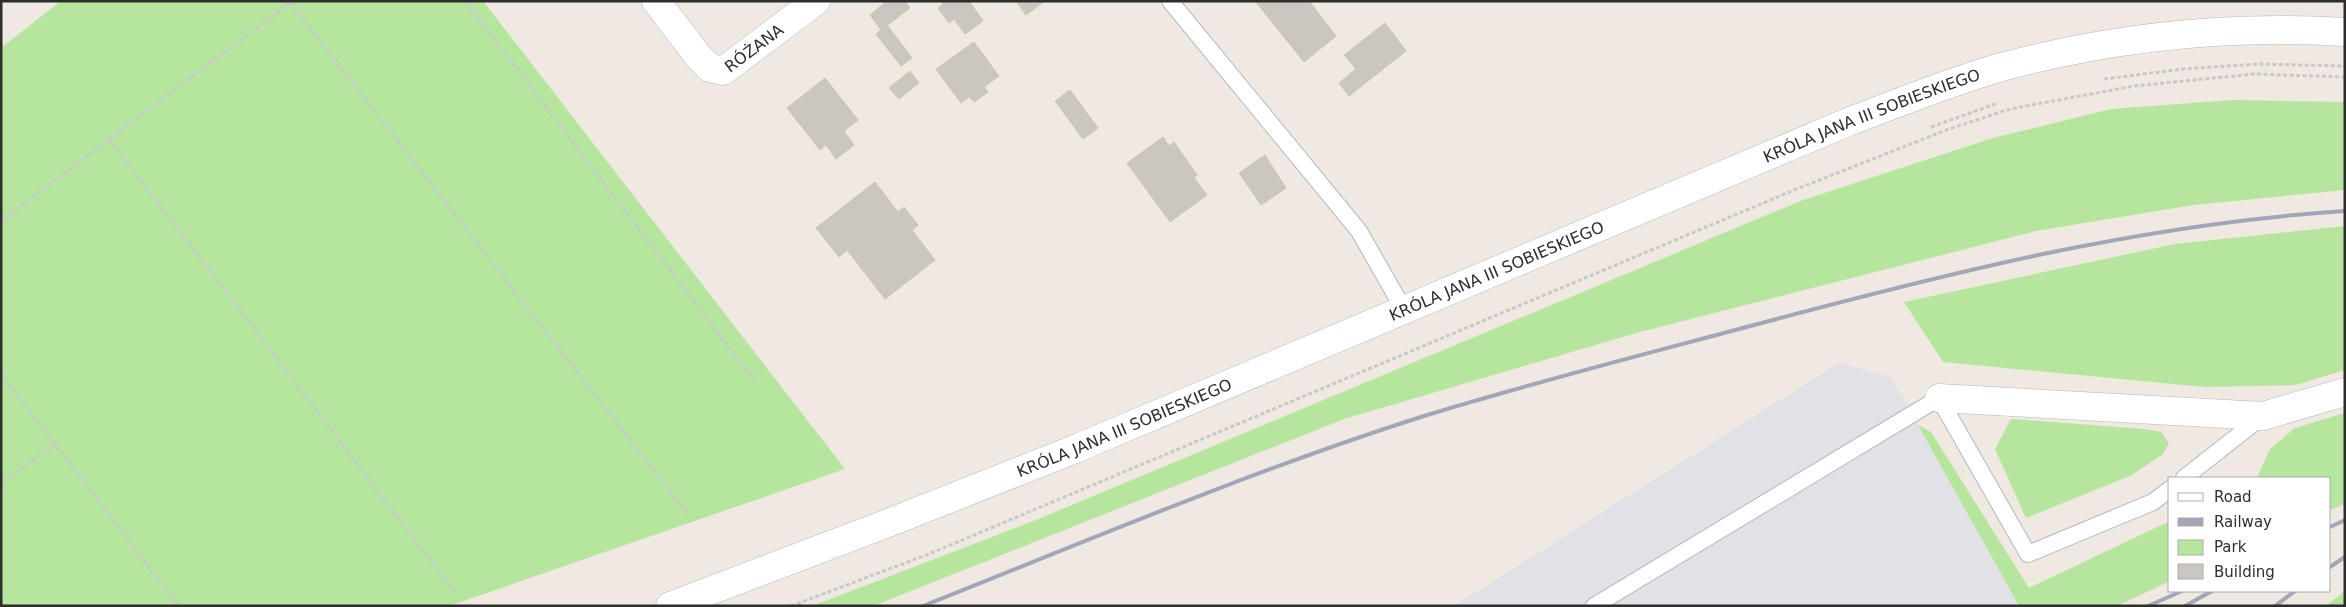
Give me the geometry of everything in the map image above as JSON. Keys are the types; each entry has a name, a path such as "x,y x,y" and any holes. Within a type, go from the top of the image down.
{"main road":[{"name":"RÓŻANA","path":"656,1 698,56 710,68 723,70 816,1"},
{"name":"KRÓLA JANA III SOBIESKIEGO","path":"670,606 1075,449 1848,122 1984,73 2083,48 2185,34 2255,30 2345,32"},
{"path":"1939,398 2262,416 2345,392"}],"lane":[{"path":"1170,1 1359,231 1404,310"},
{"path":"1594,606 1939,398 2028,554 2153,502 2168,491"},
{"path":"2185,477 2262,416"}],"path":[{"path":"465,1 755,381"},
{"path":"1,221 291,2 687,512"},
{"path":"2104,80 2183,69 2258,64 2345,66"},
{"path":"791,606 938,550 1794,190 1949,129 2010,109 2134,86 2254,74 2345,78"},
{"path":"1928,128 2008,100"},
{"path":"110,140 455,592"},
{"path":"1,374 180,606"},
{"path":"1,484 55,444"}],"shaded area":[{"path":"1839,363 1891,377 2019,606 1454,606"}],"green space":[{"path":"61,1 483,1 845,469 449,606 1,606 1,48"},
{"path":"2233,100 2345,102 2345,190 2193,205 2036,231 1640,332 1344,419 873,606 812,606 1036,520 1803,200 1993,138 2111,109"},
{"path":"2345,226 2345,370 2296,385 2205,387 1943,362 1904,302 2175,244"},
{"path":"2345,413 2345,504 2331,510 2331,477 2257,477 2270,449 2295,428"},
{"path":"2011,419 2144,429 2161,432 2169,443 2163,454 2132,475 2026,518 1995,449"},
{"path":"1918,425 1931,432 2029,588 2168,522 2168,582 2117,606 2019,606"},
{"path":"2345,591 2345,606 2326,606"}],"building":[{"path":"887,1 905,1 910,8 881,30 870,15"},
{"path":"941,1 969,1 983,21 965,34 954,19 949,23 938,8 943,5"},
{"path":"1016,1 1045,1 1026,15"},
{"path":"1255,1 1309,1 1336,36 1304,62"},
{"path":"1385,23 1406,51 1349,96 1339,83 1356,69 1344,55"},
{"path":"887,25 912,58 901,66 876,34"},
{"path":"974,42 999,76 984,87 988,92 974,102 969,97 961,103 936,69"},
{"path":"910,71 919,83 899,99 889,88"},
{"path":"825,78 858,120 844,131 854,145 836,159 826,145 820,150 787,108"},
{"path":"1070,90 1098,128 1083,139 1055,101"},
{"path":"1163,137 1169,146 1174,142 1197,175 1194,178 1207,195 1170,222 1127,163"},
{"path":"1265,155 1286,188 1261,205 1239,173"},
{"path":"875,182 898,212 904,207 918,225 912,230 935,260 885,299 847,250 839,257 816,228"}],"railway":[{"path":"923,606 1297,459 1424,416 1553,379 1841,302 1983,267 2125,238 2198,226 2271,217 2345,211"},
{"path":"2331,527 2345,520"},
{"path":"2331,566 2345,557"},
{"path":"2148,606 2180,592"},
{"path":"2185,606 2210,592"},
{"path":"2275,606 2294,592"}]}
